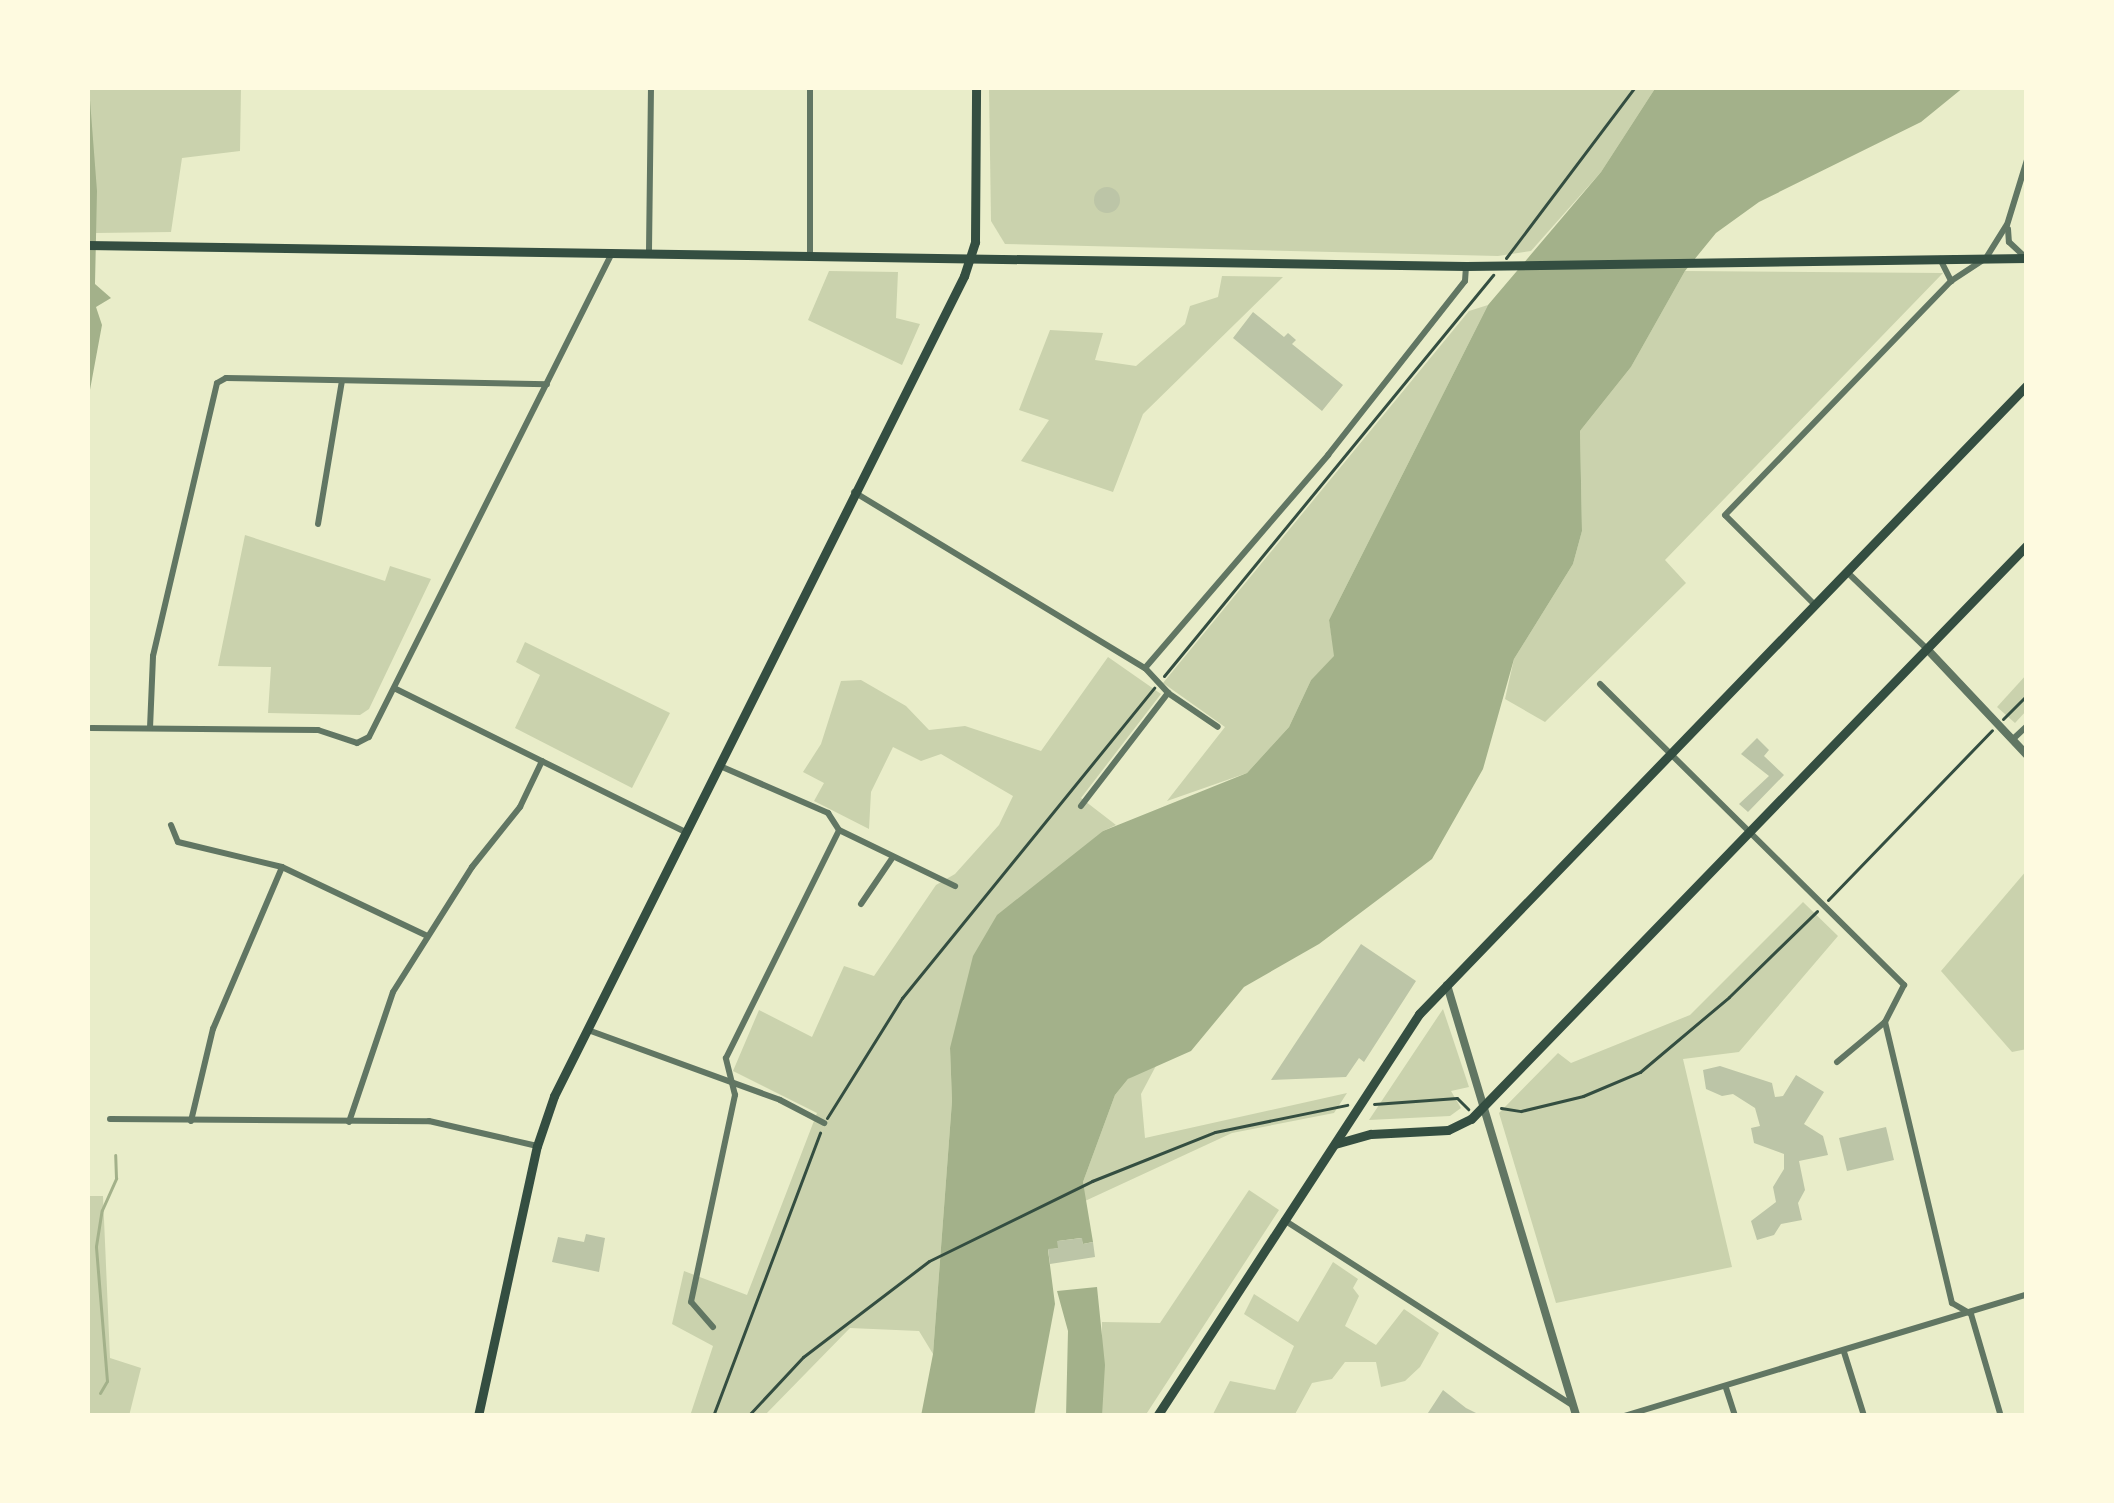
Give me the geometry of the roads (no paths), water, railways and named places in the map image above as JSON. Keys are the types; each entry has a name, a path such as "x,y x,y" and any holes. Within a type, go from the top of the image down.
{"main road":[{"path":"478,1416 537,1146 584,1029 970,258 975,242 976,87"},
{"path":"87,245 1466,266 2027,258"},
{"path":"1157,1416 1364,1105 1419,1014 2027,386"},
{"path":"1335,1144 1371,1134 1452,1129 1471,1119 2027,544"},
{"path":"1364,1105 1371,1134"}],"street":[{"path":"649,251 651,87"},
{"path":"810,87 810,253"},
{"path":"1814,603 1725,514 1951,281 1987,258 2007,225 2027,160"},
{"path":"2007,225 2008,242 2027,258"},
{"path":"91,728 318,730 357,743 374,732 613,250"},
{"path":"1940,259 1951,281"},
{"path":"1145,668 1328,455 1465,281 1466,266"},
{"path":"150,728 153,656 217,382 226,378 547,384"},
{"path":"318,524 342,381"},
{"path":"854,492 1145,668 1168,693 1218,728"},
{"path":"1845,570 2027,755"},
{"path":"1600,684 1904,985 1885,1022 1837,1062"},
{"path":"396,688 683,831"},
{"path":"1081,806 1168,693"},
{"path":"2012,740 2027,726"},
{"path":"349,1122 393,992 520,807 542,761"},
{"path":"718,765 828,814 839,830 955,886"},
{"path":"171,825 178,842 282,867 428,936"},
{"path":"713,1327 691,1302 735,1095 726,1058 839,830"},
{"path":"861,904 893,856"},
{"path":"190,1121 213,1029 282,867"},
{"path":"1446,983 1576,1416"},
{"path":"1885,1022 1952,1304 1971,1314 2000,1413"},
{"path":"584,1029 730,1081 824,1123"},
{"path":"110,1119 429,1121 537,1146"},
{"path":"1284,1220 1571,1404"},
{"path":"1624,1416 2027,1294"},
{"path":"1844,1352 1864,1416"},
{"path":"1726,1388 1735,1416"}],"waterway":[{"path":"100,1393 107,1381 96,1246 102,1210 116,1178 115,1155"}]}
